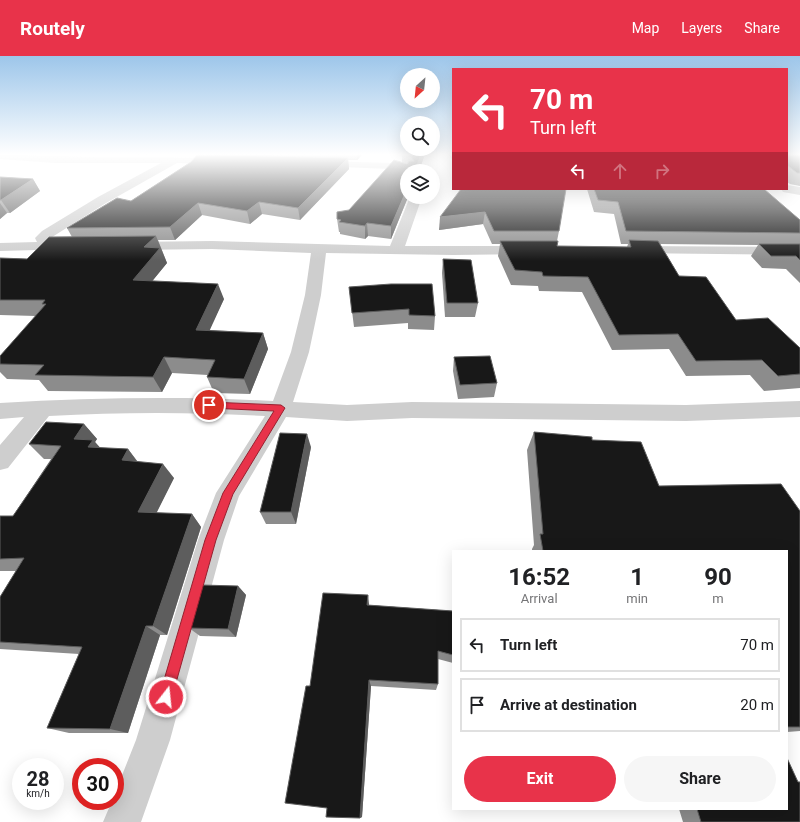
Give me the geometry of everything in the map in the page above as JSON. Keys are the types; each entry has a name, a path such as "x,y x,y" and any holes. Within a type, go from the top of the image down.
{"street":[{"path":"46,246 42,238 46,234 121,190"},
{"path":"396,250 413,204"},
{"path":"117,246 212,245 319,249 540,250"},
{"path":"0,247 85,246"},
{"path":"122,822 153,740 211,540 228,493 281,408 300,352 313,295 319,249"},
{"path":"618,250 800,251"},
{"path":"0,411 44,408 209,405 347,413 412,410 686,414 800,409"},
{"path":"0,461 44,408"}],"building":[{"path":"0,190 17,190 1,200"},
{"path":"148,190 316,190 298,208 259,202 247,211 198,203 170,227 67,228 117,198 131,201"},
{"path":"367,190 400,190 401,204 391,226 367,223 365,226 339,222 341,220 337,219 337,212 349,210"},
{"path":"460,190 566,190 559,231 494,231 485,212 440,217"},
{"path":"594,190 765,190 800,220 800,233 626,231 618,202 598,200"},
{"path":"156,236 144,247 160,248 133,280 218,284 196,330 263,333 244,379 207,377 215,360 164,357 153,377 35,375 44,365 0,364 0,356 46,304 42,304 45,300 0,300 0,258 27,259 49,237"},
{"path":"629,240 658,241 679,276 706,277 736,320 768,318 800,348 800,374 778,376 762,360 696,361 678,334 619,335 588,277 543,276 542,272 515,270 500,241 558,241 557,246 631,247"},
{"path":"759,244 800,244 800,260 796,256 771,256"},
{"path":"443,259 471,260 478,303 447,303"},
{"path":"391,284 432,284 435,316 409,315 409,309 352,313 349,287"},
{"path":"490,356 497,383 460,385 454,357"},
{"path":"46,422 84,424 74,439 93,440 88,447 128,449 122,460 163,464 138,512 192,514 153,626 146,626 110,729 47,728 82,647 0,642 0,597 24,558 0,559 0,516 13,516 61,446 29,444"},
{"path":"534,432 592,437 592,440 641,442 659,486 781,484 800,511 800,727 788,727 788,550 543,550 540,534 543,534"},
{"path":"280,433 307,434 291,512 260,512"},
{"path":"201,585 238,586 228,629 189,628"},
{"path":"323,593 368,595 367,605 452,611 452,655 438,651 438,684 369,680 360,818 326,817 327,808 285,803 306,686 310,686"},
{"path":"788,760 798,782 800,782 800,822 701,822 697,810 788,810"}],"route":[{"path":"166,697 211,540 228,493 281,408 209,405"}]}
